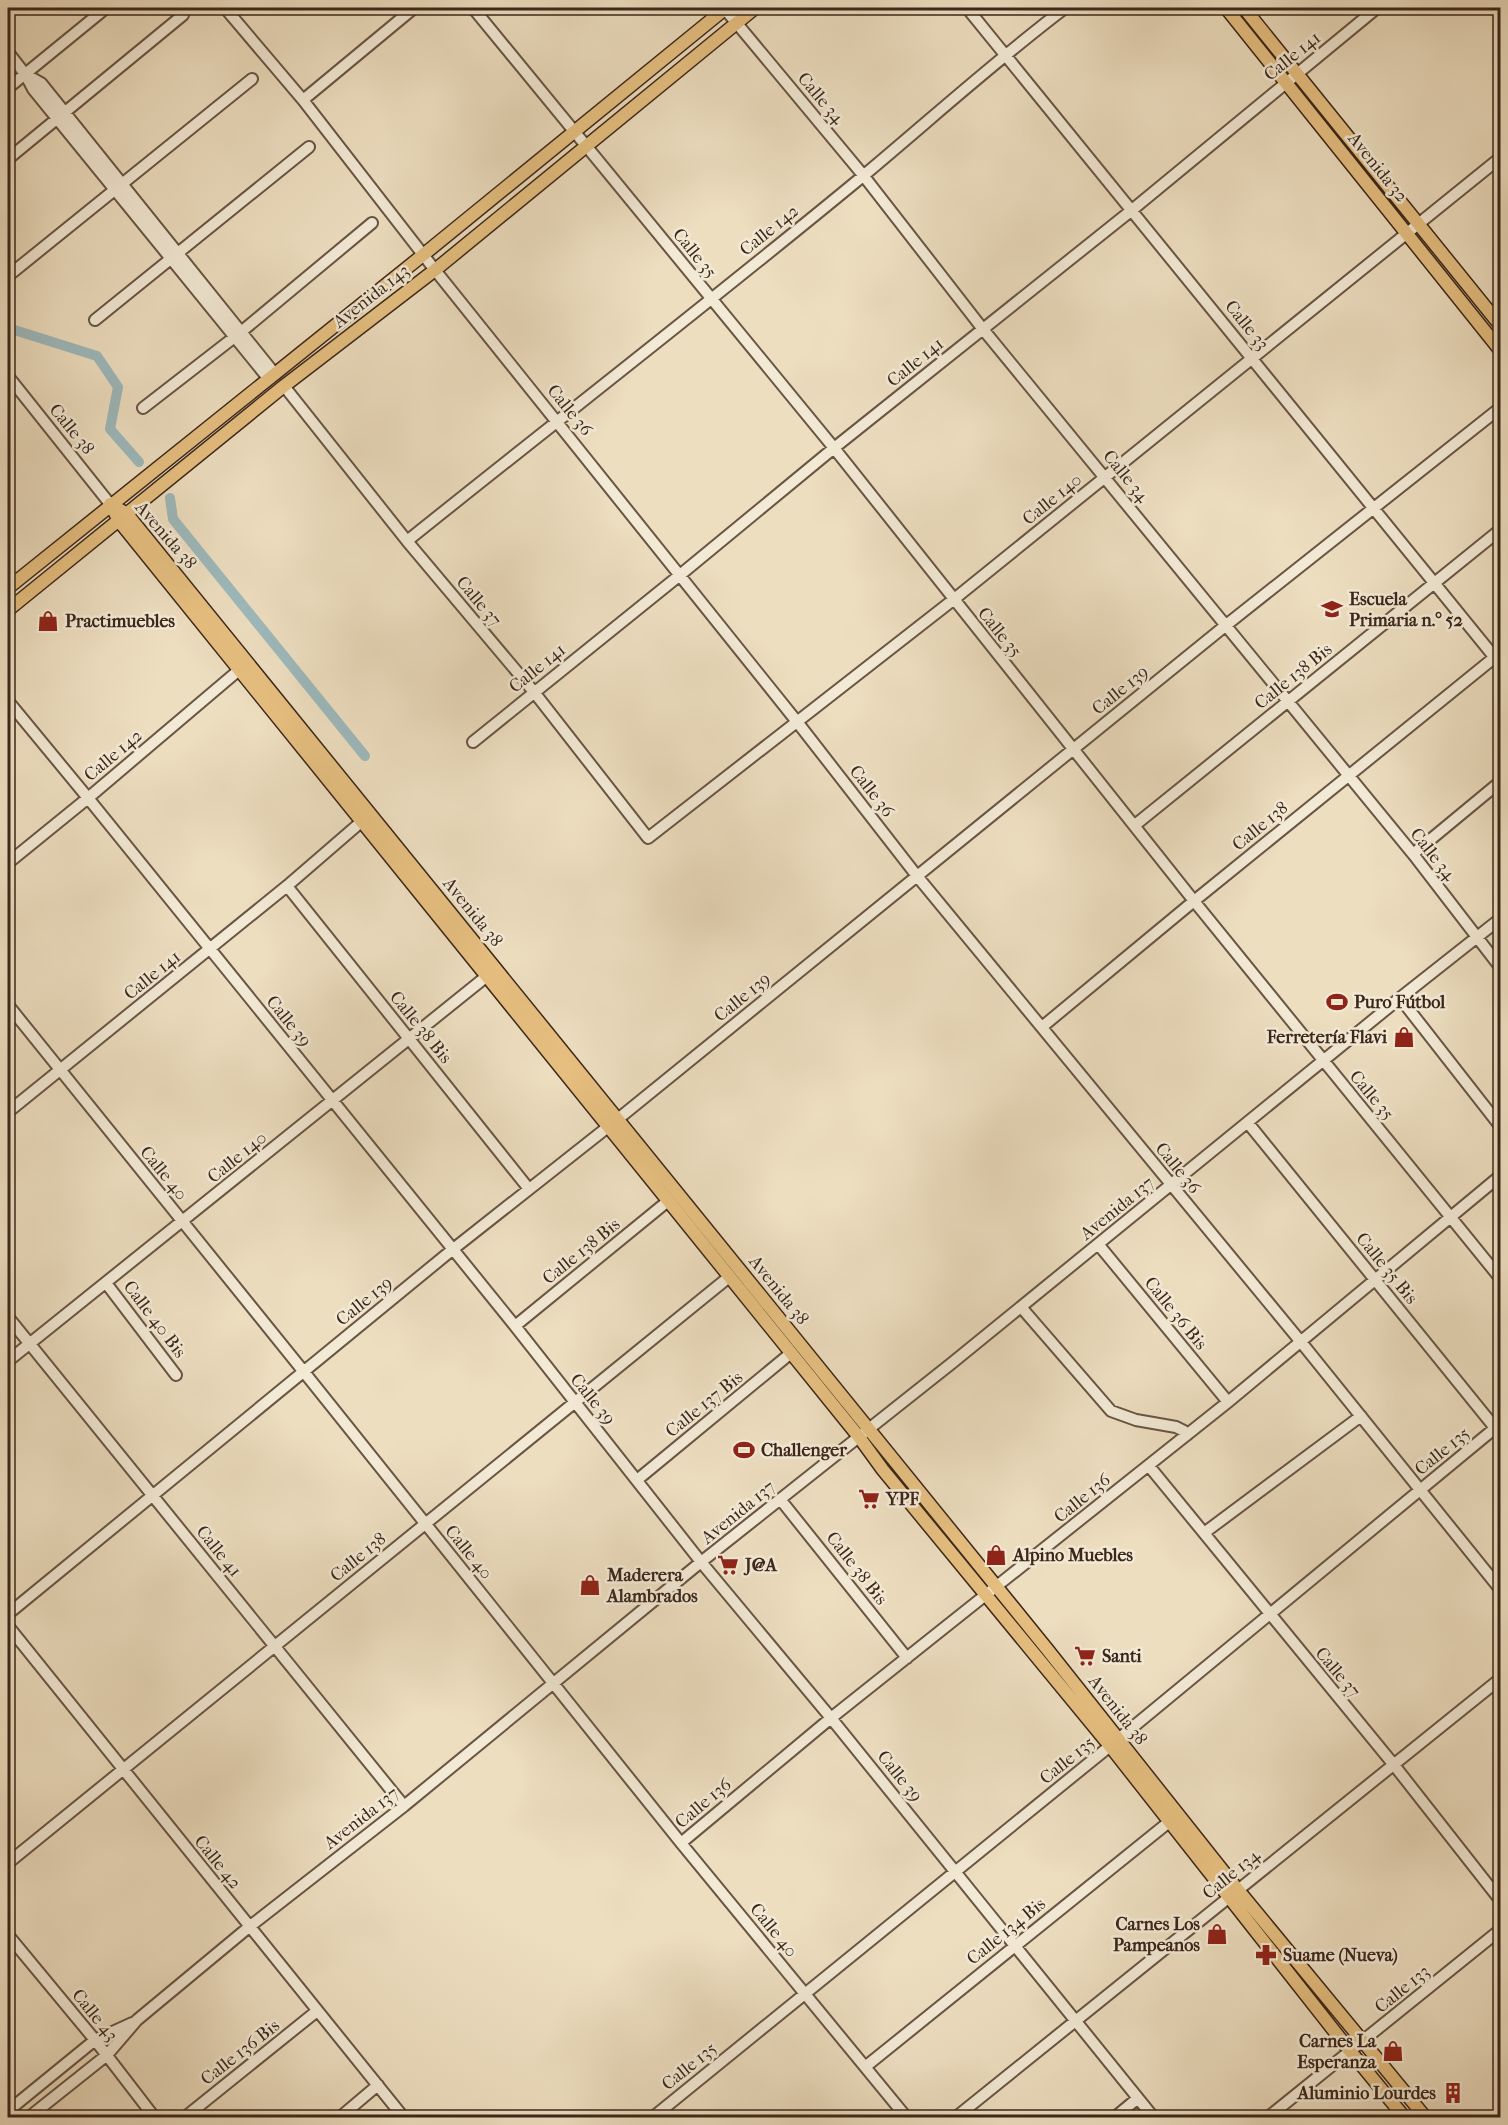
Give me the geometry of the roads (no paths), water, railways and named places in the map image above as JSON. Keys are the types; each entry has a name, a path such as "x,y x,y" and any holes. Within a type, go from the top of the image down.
{"main road":[{"name":"Avenida 143","path":"8,588 423,255 725,8"},
{"name":"Avenida 143","path":"8,610 284,386 435,270 755,8"},
{"name":"Avenida 32","path":"1226,8 1291,78 1419,225 1500,325"},
{"name":"Avenida 32","path":"1244,8 1291,78 1408,234 1500,350"},
{"name":"Avenida 38","path":"110,504 864,1433 986,1596 1114,1743 1169,1822 1363,2041 1426,2118"},
{"name":"Avenida 38","path":"123,518 239,670 366,818 487,976 613,1123 668,1201 791,1353 864,1433 997,1587 1114,1743 1233,1894 1350,2051 1405,2118"}],"street":[{"name":"Calle 36","path":"225,8 303,100 423,255 557,420 917,876 1301,1342 1500,1589"},
{"path":"303,100 414,8"},
{"name":"Calle 35","path":"473,8 834,448 1194,901 1500,1278"},
{"name":"Calle 34","path":"725,8 863,175 982,328 1413,854 1500,967"},
{"name":"Calle 33","path":"967,8 1434,582 1499,658"},
{"name":"Calle 142","path":"407,541 711,299 863,175 1005,54 1065,8"},
{"name":"Calle 141","path":"473,742 982,328 1132,210 1377,8"},
{"path":"1496,8 1500,14"},
{"path":"8,88 101,9"},
{"path":"8,159 183,15"},
{"path":"8,52 33,89 61,116 271,376"},
{"path":"8,276 252,79"},
{"path":"95,320 309,147"},
{"name":"Calle 140","path":"648,838 953,600 1500,158"},
{"path":"143,408 238,335 372,223"},
{"name":"Calle 38","path":"8,376 110,504"},
{"name":"Calle 37","path":"284,386 407,541 534,692 648,838"},
{"name":"Calle 139","path":"8,1614 452,1250 613,1123 1225,626 1500,408"},
{"name":"Calle 138 Bis","path":"1135,825 1500,530"},
{"name":"Calle 138","path":"1042,1027 1194,901 1499,658"},
{"name":"Calle 142","path":"8,863 239,670"},
{"name":"Calle 39","path":"8,701 515,1326 701,1562 956,1870 1154,2118"},
{"path":"1413,854 1500,782"},
{"name":"Calle 141","path":"8,1112 287,886 366,818"},
{"name":"Calle 38 Bis","path":"287,886 529,1189"},
{"name":"Avenida 137","path":"28,2118 107,2055 137,2020 249,1927 404,1806 701,1562 1021,1307 1500,919"},
{"name":"Calle 140","path":"8,1361 487,976"},
{"path":"1400,998 1500,1126"},
{"name":"Calle 40","path":"8,1005 681,1843 907,2118"},
{"name":"Calle 35 Bis","path":"1248,1123 1499,1429"},
{"name":"Calle 136","path":"681,1843 831,1718 1228,1402 1500,1176"},
{"name":"Calle 138 Bis","path":"515,1326 668,1201"},
{"name":"Calle 36 Bis","path":"1098,1244 1228,1402"},
{"name":"Calle 138","path":"8,1863 729,1277"},
{"name":"Calle 40 Bis","path":"106,1283 176,1375"},
{"path":"1021,1307 1111,1411 1136,1420 1176,1427 1187,1435"},
{"name":"Calle 41","path":"8,1317 404,1806"},
{"name":"Calle 137 Bis","path":"637,1479 791,1353"},
{"path":"1204,1533 1361,1416"},
{"name":"Calle 135","path":"654,2117 1114,1743 1421,1489 1499,1429"},
{"name":"Calle 37","path":"1149,1466 1395,1765 1500,1900"},
{"name":"Calle 38 Bis","path":"780,1499 907,1658"},
{"name":"Calle 42","path":"8,1626 404,2118"},
{"name":"Calle 134","path":"955,2118 1500,1679"},
{"name":"Calle 134 Bis","path":"865,2067 1169,1822"},
{"name":"Calle 133","path":"1268,2118 1500,1930"},
{"name":"Calle 43","path":"8,1935 95,2040 155,2118"},
{"name":"Calle 136 Bis","path":"184,2118 318,2011"},
{"name":"Avenida 137","path":"8,2111 95,2040 137,2020"},
{"path":"339,2118 378,2085"},
{"path":"1114,2118 1138,2098"}],"waterway":[{"path":"8,328 97,356 118,387 110,429 139,462"},
{"path":"170,498 173,519 365,756"}],"place":[{"name":"Escuela Primaria n.° 52","path":"1332,609"},
{"name":"Practimuebles","path":"48,621"},
{"name":"Puro Fútbol","path":"1337,1002"},
{"name":"Ferretería Flavi","path":"1404,1037"},
{"name":"Challenger","path":"744,1450"},
{"name":"YPF","path":"869,1499"},
{"name":"Alpino Muebles","path":"996,1555"},
{"name":"J@A","path":"728,1565"},
{"name":"Maderera Alambrados","path":"590,1585"},
{"name":"Santi","path":"1085,1656"},
{"name":"Carnes Los Pampeanos","path":"1217,1934"},
{"name":"Suame (Nueva)","path":"1266,1955"},
{"name":"Carnes La Esperanza","path":"1393,2051"},
{"name":"Aluminio Lourdes","path":"1453,2093"}]}
